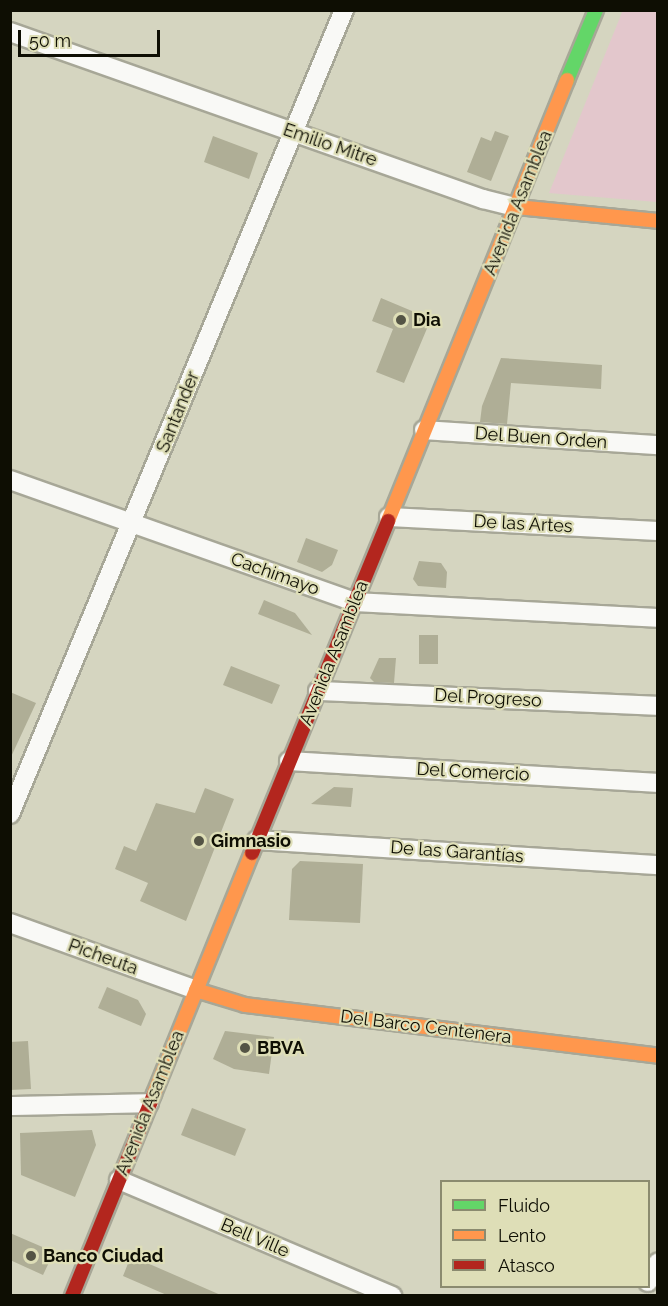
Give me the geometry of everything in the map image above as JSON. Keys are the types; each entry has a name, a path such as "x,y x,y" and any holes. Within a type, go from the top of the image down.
{"main road":[{"name":"Avenida Asamblea","path":"72,1296 596,10"},
{"name":"Emilio Mitre","path":"516,207 657,221"},
{"name":"Del Barco Centenera","path":"196,990 245,1005 657,1056"}],"street":[{"name":"Santander","path":"10,814 344,10"},
{"name":"Emilio Mitre","path":"10,32 293,133 516,207"},
{"name":"Del Buen Orden","path":"424,430 657,446"},
{"name":"Cachimayo","path":"10,480 354,602 657,618"},
{"name":"De las Artes","path":"389,518 657,531"},
{"name":"Del Progreso","path":"318,691 657,706"},
{"name":"Del Comercio","path":"289,761 657,783"},
{"name":"De las Garantías","path":"257,840 657,865"},
{"name":"Picheuta","path":"10,923 196,990"},
{"path":"10,1106 149,1103"},
{"name":"Bell Ville","path":"118,1180 392,1296"},
{"path":"650,1280 657,1262"}],"shaded area":[{"path":"623,10 657,11 657,202 549,193"}],"building":[{"path":"495,131 509,136 491,181 467,172 481,137 491,141"},
{"path":"213,136 258,153 249,179 204,162"},
{"path":"381,298 431,319 404,383 376,372 393,329 372,321"},
{"path":"501,358 602,365 601,389 511,383 507,424 480,422 482,406"},
{"path":"306,538 338,550 332,565 322,572 297,562"},
{"path":"419,561 441,563 447,572 446,588 418,586 413,579"},
{"path":"264,600 295,613 312,635 258,614"},
{"path":"419,635 438,635 438,664 419,664"},
{"path":"379,658 396,658 394,683 374,682 370,678"},
{"path":"231,666 280,685 272,704 223,685"},
{"path":"10,692 36,703 10,759"},
{"path":"334,787 353,788 351,807 311,804"},
{"path":"205,788 234,799 186,921 140,901 148,883 115,869 124,846 136,851 156,803 195,813"},
{"path":"300,861 363,864 360,923 289,920 292,869"},
{"path":"107,987 138,1000 146,1014 141,1026 98,1008"},
{"name":"BBVA","path":"225,1031 274,1037 269,1074 234,1069 213,1059"},
{"path":"28,1041 31,1089 10,1090 10,1042"},
{"path":"192,1108 246,1129 235,1156 181,1135"},
{"path":"92,1130 96,1145 75,1197 21,1175 20,1133"},
{"name":"Banco Ciudad","path":"10,1233 54,1252 43,1275 10,1260"},
{"path":"131,1256 223,1296 169,1296 123,1276"}],"traffic: fast":[{"path":"567,80 596,10"}],"traffic: slow":[{"path":"388,521 567,80"},
{"path":"516,207 658,221"},
{"path":"154,1094 252,853"},
{"path":"196,990 245,1005 658,1056"}],"traffic: jam":[{"path":"252,853 388,521"},
{"path":"72,1296 154,1094"}],"place":[{"name":"Dia","path":"401,320"},
{"name":"Gimnasio","path":"199,841"},
{"name":"BBVA","path":"245,1048"},
{"name":"Banco Ciudad","path":"31,1256"}]}
